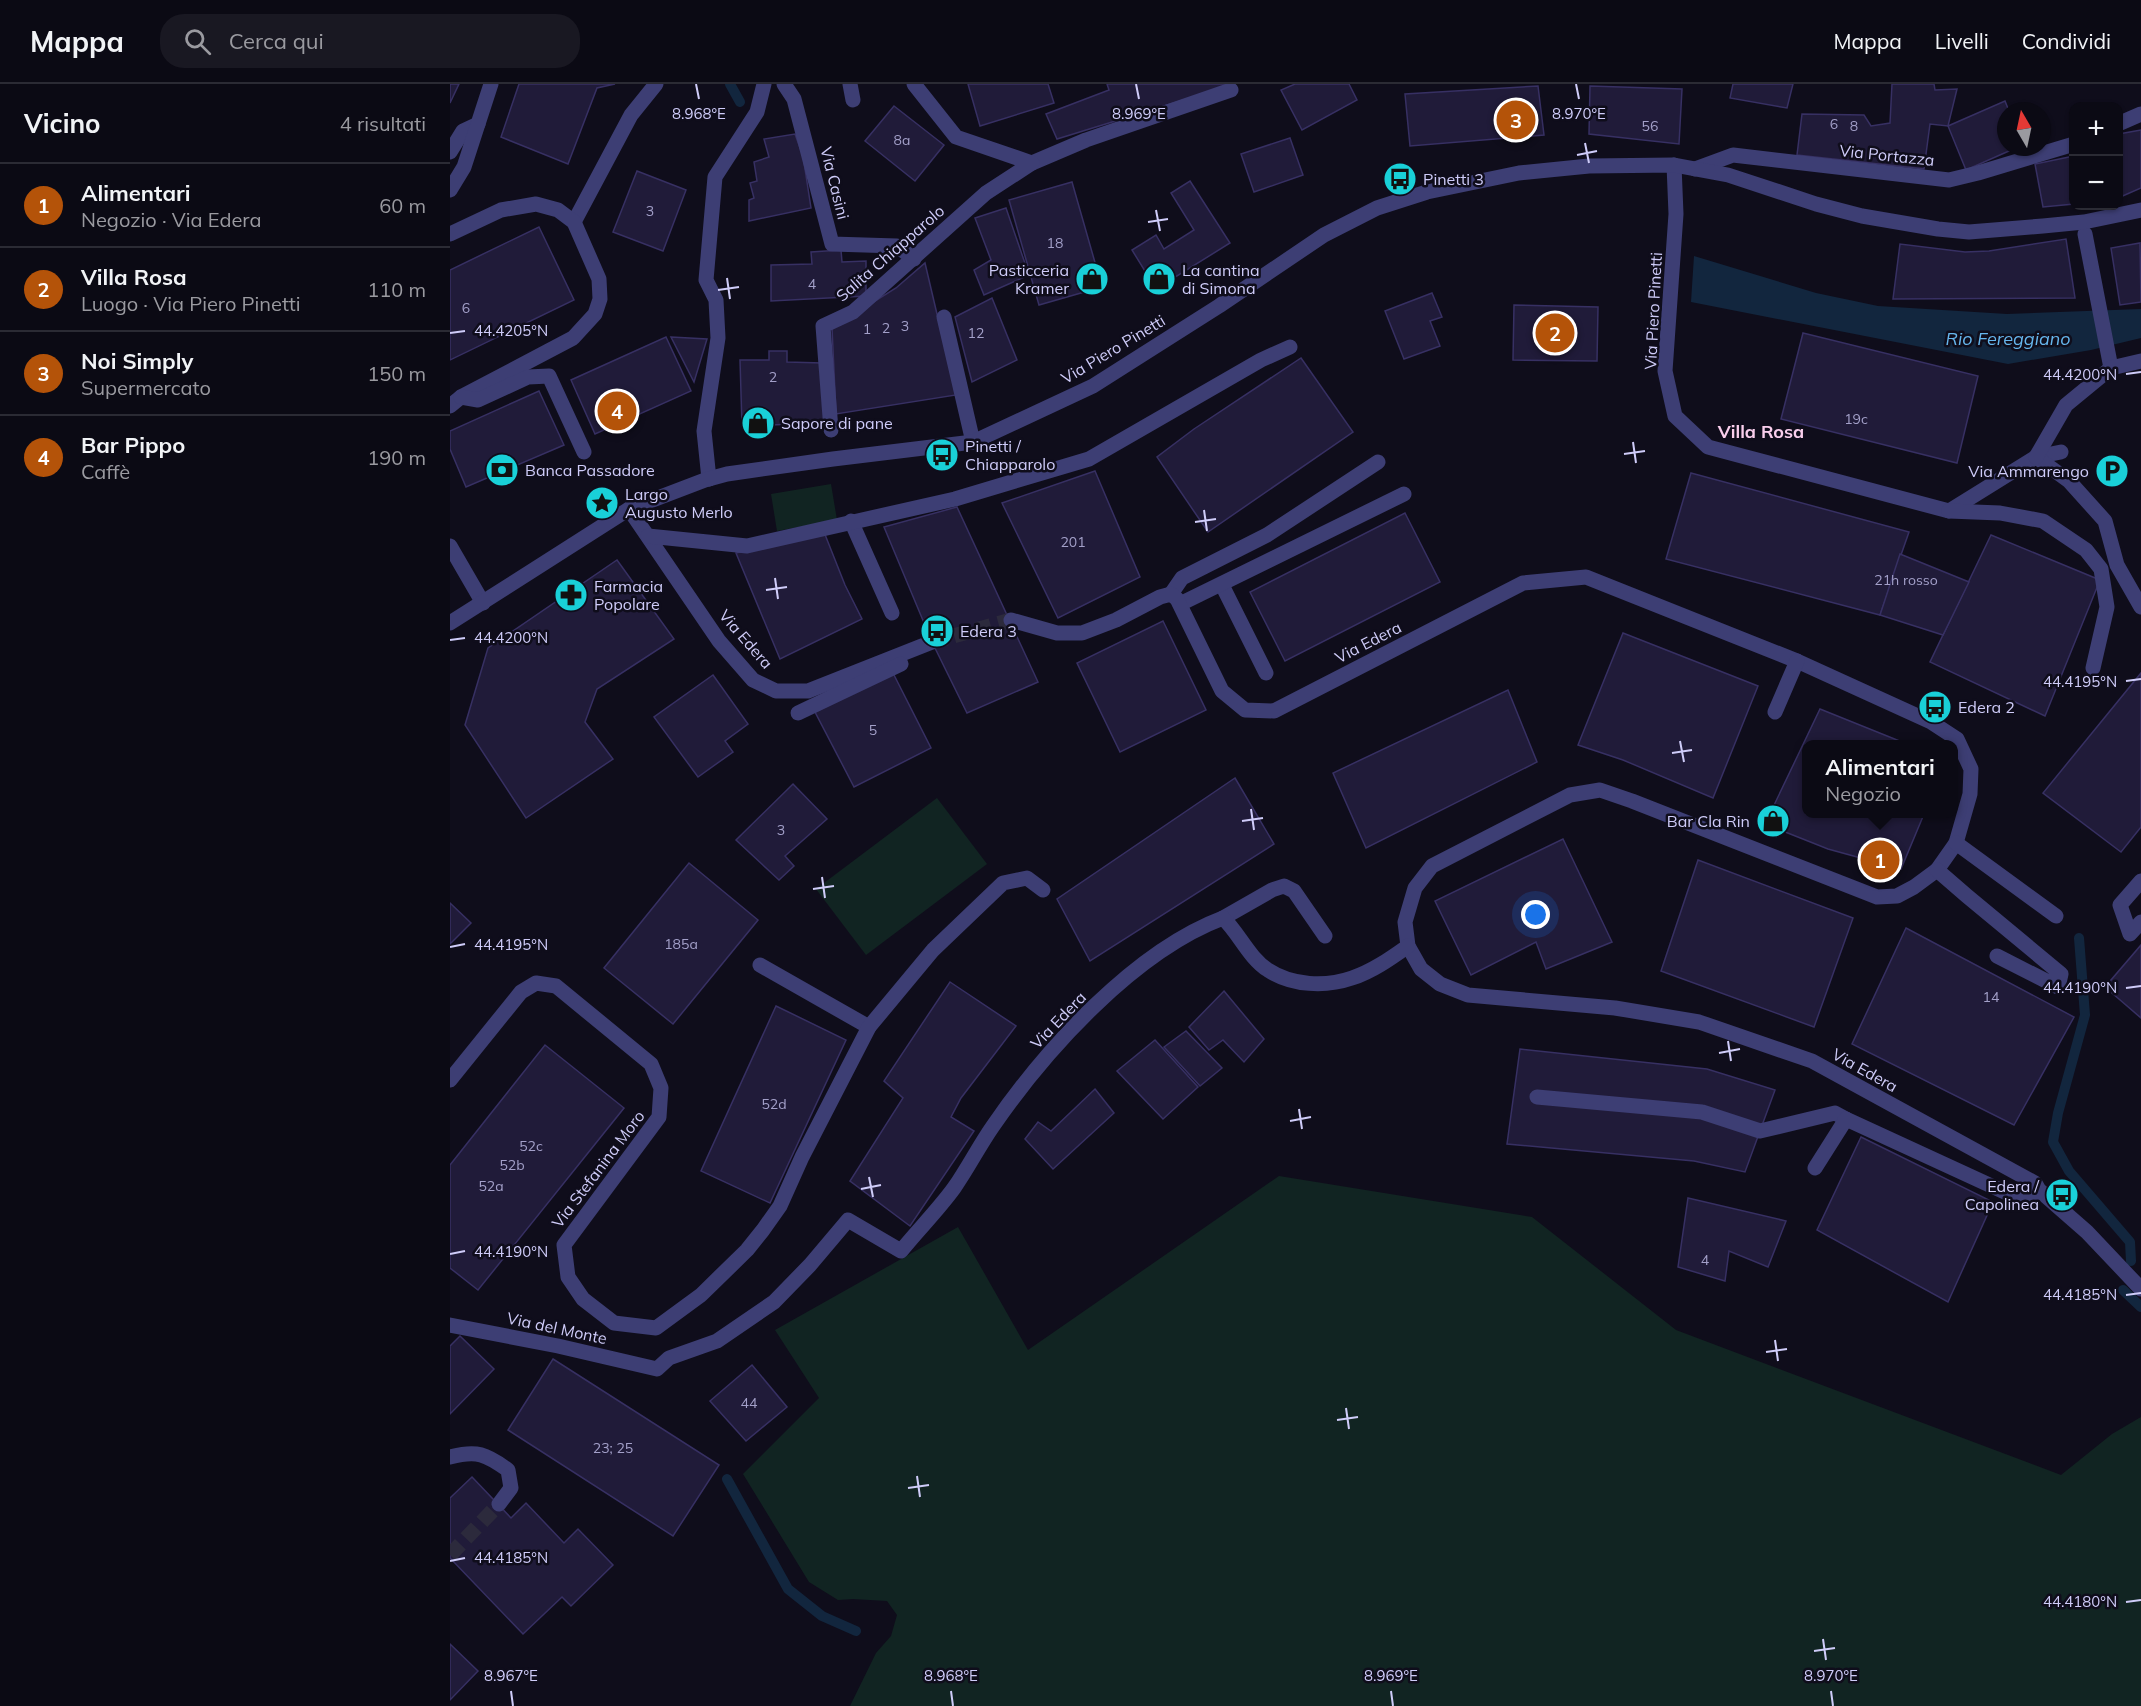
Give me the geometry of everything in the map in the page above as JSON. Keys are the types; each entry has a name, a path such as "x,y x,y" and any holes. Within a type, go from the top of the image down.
{"street":[{"path":"450,189 464,167 491,84"},
{"path":"574,222 631,115 656,84"},
{"path":"450,623 629,509 709,478 704,431 718,338 716,300 706,280 715,177 757,112 764,84"},
{"name":"Via Casini","path":"784,84 794,99 832,244 897,246 914,259"},
{"path":"850,84 853,100"},
{"path":"914,84 956,138 1032,163"},
{"name":"Salita Chiapparolo","path":"831,430 823,326 853,312 986,193 1032,163 1086,140 1231,90"},
{"path":"2123,122 2141,114"},
{"path":"450,152 463,131 478,124"},
{"name":"Via Portazza","path":"1695,169 1733,155 1948,180 2069,145"},
{"name":"Via Piero Pinetti","path":"709,478 833,459 973,442 1093,386 1219,306 1324,235 1377,208 1426,192 1519,173 1589,166 1674,165 1728,175 1816,204 1862,216 1969,232 2084,222 2141,210"},
{"name":"Via Piero Pinetti","path":"1674,165 1676,214 1665,371 1675,416 1708,447 1949,511 2000,513 2043,521 2086,550 2101,569 2107,607 2093,668"},
{"path":"450,234 501,210 536,204 558,210 574,222 599,279 600,299 595,314 573,338 455,401"},
{"path":"2085,234 2111,368"},
{"path":"945,317 973,442"},
{"path":"648,536 747,546 955,499 1089,459 1261,360 1290,347"},
{"path":"2036,458 2066,405 2111,368 2141,361"},
{"path":"455,401 478,400 528,377 549,376 585,452"},
{"path":"1949,511 2036,458 2061,452"},
{"path":"2036,458 2069,481 2105,521 2117,565 2141,607"},
{"path":"1175,599 1182,578 1267,535 1378,462"},
{"path":"1011,620 1057,633 1082,633 1116,620 1160,597 1175,599 1222,585 1404,494"},
{"name":"Via Edera","path":"629,509 719,641 753,680 776,691 808,691 926,644 914,658 798,713"},
{"path":"850,521 892,613"},
{"path":"450,546 483,603"},
{"name":"Via Edera","path":"1175,599 1222,691 1245,710 1274,711 1523,583 1586,577 1797,661 1931,722 1957,740"},
{"path":"1222,585 1266,673"},
{"path":"1775,712 1797,661"},
{"name":"Via Edera","path":"1958,741 1971,768 1970,794 1956,843 1937,870 1897,896 1877,897 1600,790 1570,795 1432,866 1415,888 1409,905 1406,922 1408,946 1421,969 1440,984 1468,995 1615,1008 1699,1022 1812,1061 2035,1183 2039,1190 2087,1232 2136,1284"},
{"path":"1956,843 2056,916"},
{"path":"1937,870 2061,974 2058,987 1997,956"},
{"name":"Via Stefanina Moro","path":"450,1080 521,992 536,984 555,986 651,1064 661,1088 659,1117 564,1245 568,1277 583,1299 614,1323 656,1328 701,1295 747,1250 763,1230 780,1206 802,1157 869,1027 933,950 1003,883 1027,878 1043,890"},
{"path":"2141,881 2120,905 2130,934 2141,922"},
{"name":"Via Edera","path":"657,1369 669,1358 717,1341 774,1302 810,1265 848,1220 901,1251 954,1188 994,1125 1056,1044 1105,997 1159,951 1272,890 1284,886 1294,891 1325,936"},
{"path":"1223,918 1267,970 1289,981 1317,984 1352,978 1382,964 1408,946"},
{"path":"760,965 869,1027"},
{"path":"1537,1097 1702,1112 1760,1131 1835,1113 2022,1200 2034,1197 2039,1190"},
{"path":"1815,1168 1846,1119"},
{"name":"Via del Monte","path":"450,1325 558,1346 657,1369"},
{"path":"450,1457 464,1453 489,1456 508,1470 512,1488 500,1504"}],"green space":[{"path":"831,484 837,520 777,531 771,494"},
{"path":"937,798 987,864 866,955 816,889"},
{"path":"1279,1176 1532,1217 1676,1330 2061,1475 2112,1434 2141,1417 2141,1706 850,1706 876,1653 891,1636 897,1615 887,1601 838,1600 809,1582 743,1474 819,1398 775,1330 958,1227 1028,1350"}],"water":[{"name":"Rio Fereggiano","path":"1694,256 1816,293 1878,306 2007,314 2141,309 2141,338 2091,350 2008,364 1691,302"}],"building":[{"path":"450,84 459,84 450,103"},
{"path":"519,84 615,84 597,88 568,164 501,137"},
{"path":"968,84 1048,84 1054,103 980,126"},
{"path":"1107,84 1235,84 1057,139 1046,114 1109,90"},
{"path":"1295,84 1349,84 1357,100 1302,130 1281,90"},
{"path":"1733,84 1793,84 1787,108 1730,98"},
{"path":"1892,84 1934,84 1935,90 1957,89 1948,126 1930,124 1924,169 1797,155 1802,114 1864,115 1871,126 1890,123"},
{"path":"1538,86 1544,135 1410,146 1405,94"},
{"path":"1590,86 1682,89 1679,144 1589,134"},
{"path":"1997,105 1998,156 1966,170 1948,126"},
{"path":"894,106 944,145 915,181 865,141"},
{"path":"2141,130 2141,188 2123,196 2123,156 2123,133"},
{"path":"795,134 803,156 811,208 749,221 749,200 754,198 750,183 757,181 754,162 769,157 764,139"},
{"path":"1290,138 1303,175 1254,192 1241,154"},
{"path":"2069,157 2069,204 2043,207 2035,164"},
{"path":"637,171 686,190 663,251 613,232"},
{"path":"1190,181 1230,243 1156,289 1132,250 1156,235 1164,249 1194,230 1171,193"},
{"path":"1072,182 1102,287 1039,305 1009,200"},
{"path":"1006,208 1029,275 984,295 974,270 991,260 975,218"},
{"path":"539,227 574,300 450,360 450,270"},
{"path":"2066,239 2075,298 1893,299 1900,244 1965,252 1989,251"},
{"path":"2140,243 2141,302 2120,305 2111,248"},
{"path":"841,250 842,262 866,261 866,296 771,301 771,265 812,264 811,252"},
{"path":"925,263 956,395 836,414 832,328 896,288"},
{"path":"1432,293 1442,317 1430,321 1440,346 1404,359 1385,311"},
{"path":"992,298 1017,360 972,382 955,317"},
{"path":"1514,305 1598,307 1597,361 1513,360"},
{"path":"1803,333 1978,376 1957,463 1781,419"},
{"path":"666,337 691,391 595,434 571,380"},
{"path":"671,337 707,339 694,382"},
{"path":"769,351 787,351 787,362 822,363 825,423 742,426 740,360 769,360"},
{"path":"1301,358 1353,432 1208,532 1157,457 1194,429"},
{"path":"539,391 564,445 466,487 450,449 450,431"},
{"path":"1095,471 1140,577 1058,618 1002,503"},
{"path":"1691,473 1909,532 1880,615 1666,559"},
{"path":"957,507 1038,682 967,713 932,642 884,527"},
{"path":"1405,513 1440,582 1285,661 1250,592"},
{"path":"824,532 845,585 862,619 780,659 736,553"},
{"path":"1991,535 2100,580 2045,716 1930,662"},
{"path":"1900,554 1969,582 1943,635 1880,615"},
{"path":"617,560 674,639 597,689 585,722 613,759 526,818 465,725 488,648"},
{"path":"1163,621 1206,710 1120,752 1077,663"},
{"path":"1623,633 1758,686 1713,798 1623,760 1578,745"},
{"path":"893,673 931,748 854,787 815,712"},
{"path":"2141,673 2141,827 2121,852 2043,793"},
{"path":"713,675 748,724 725,741 733,752 698,777 654,717"},
{"path":"1508,690 1537,762 1366,848 1333,773"},
{"path":"1820,709 1897,740 1805,740"},
{"path":"1802,747 1802,818 1922,818 1901,869 1828,849 1765,824"},
{"path":"1235,778 1274,844 1090,961 1057,899"},
{"path":"793,784 827,819 785,856 794,866 779,880 736,840"},
{"path":"1563,839 1612,942 1546,969 1536,942 1471,975 1435,901"},
{"path":"1698,860 1853,918 1814,1027 1661,971"},
{"path":"689,863 758,920 673,1024 604,968"},
{"path":"450,903 471,923 450,944"},
{"path":"1906,928 2074,1017 2014,1125 1852,1044"},
{"path":"2141,945 2141,1018 2105,987"},
{"path":"950,982 1016,1026 961,1098 951,1117 974,1131 910,1226 850,1181 903,1098 884,1081"},
{"path":"1224,991 1264,1039 1244,1062 1223,1040 1209,1050 1189,1027"},
{"path":"776,1006 846,1040 770,1203 701,1171"},
{"path":"1186,1031 1222,1068 1200,1086 1164,1047"},
{"path":"1155,1040 1198,1087 1163,1119 1117,1071"},
{"path":"545,1045 624,1108 478,1290 450,1268 450,1165"},
{"path":"1520,1049 1707,1069 1775,1090 1745,1172 1694,1161 1507,1144"},
{"path":"1095,1089 1114,1113 1053,1169 1025,1139 1038,1122 1051,1131"},
{"path":"1861,1137 1993,1202 1948,1302 1817,1230"},
{"path":"1688,1198 1786,1221 1768,1267 1729,1251 1725,1281 1678,1267"},
{"path":"460,1336 494,1369 450,1414 450,1346"},
{"path":"553,1359 719,1465 673,1536 508,1430"},
{"path":"752,1365 787,1407 746,1441 710,1401"},
{"path":"472,1477 511,1518 526,1503 564,1543 578,1529 613,1565 571,1606 562,1597 523,1634 450,1558 450,1498"},
{"path":"450,1644 478,1671 450,1700"}],"waterway":[{"path":"730,84 740,102"},
{"path":"2079,938 2085,1015 2058,1113 2053,1142 2069,1171 2130,1242 2131,1261"},
{"path":"2123,1290 2141,1307"},
{"path":"727,1479 788,1589 822,1616 856,1631"}],"tunnel":[{"path":"932,642 1011,620"},
{"path":"450,1555 499,1504"}],"place":[{"name":"Noi Simply","path":"1516,120"},
{"name":"Pinetti 3","path":"1400,179"},
{"name":"Pasticceria Kramer","path":"1092,279"},
{"name":"La cantina di Simona","path":"1159,279"},
{"name":"Villa Rosa","path":"1555,333"},
{"name":"Bar Pippo","path":"617,411"},
{"name":"Sapore di pane","path":"758,423"},
{"name":"Pinetti / Chiapparolo","path":"942,455"},
{"name":"Banca Passadore","path":"502,470"},
{"name":"Via Ammarengo","path":"2112,471"},
{"name":"Largo Augusto Merlo","path":"602,503"},
{"name":"Farmacia Popolare","path":"571,595"},
{"name":"Edera 3","path":"937,631"},
{"name":"Edera 2","path":"1935,707"},
{"name":"Bar Cla Rin","path":"1773,821"},
{"name":"Alimentari","path":"1880,860"},
{"name":"Edera / Capolinea","path":"2062,1195"}],"district":[{"name":"Villa Rosa","path":"1761,432"}]}
